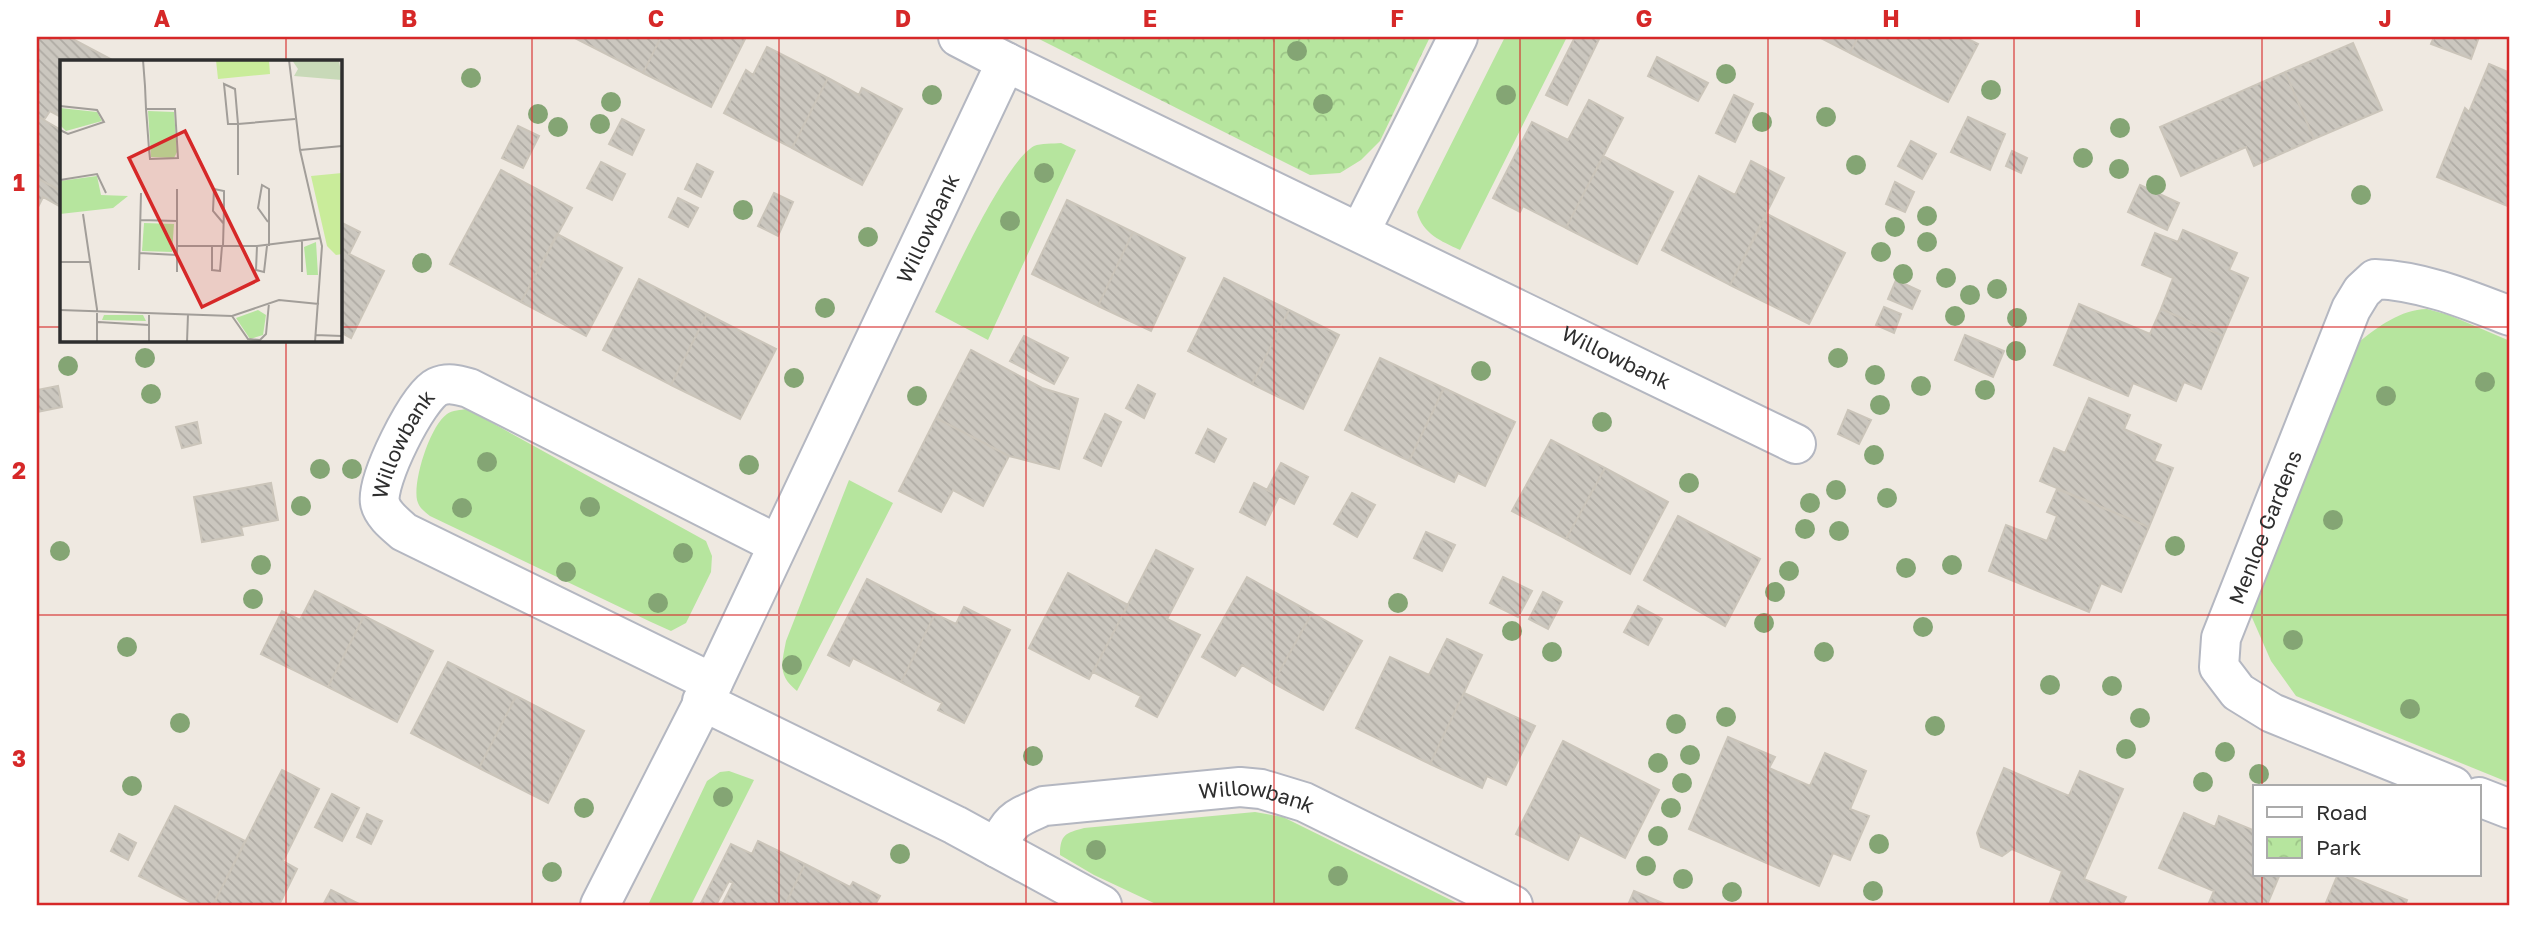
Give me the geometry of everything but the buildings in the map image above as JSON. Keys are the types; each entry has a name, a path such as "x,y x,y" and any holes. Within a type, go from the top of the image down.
{"street":[{"name":"Willowbank","path":"958,37 1796,444"},
{"path":"1360,232 1458,37"},
{"name":"Willowbank","path":"600,905 707,692 1006,62"},
{"name":"Menloe Gardens","path":"2451,785 2272,713 2238,692 2219,667 2221,638 2351,309 2362,291 2375,279 2395,280 2423,285 2510,316"},
{"name":"Willowbank","path":"777,544 469,388 450,384 435,388 419,404 380,482 380,503 388,518 404,532 1102,905"},
{"name":"Willowbank","path":"997,848 1007,826 1017,818 1044,806 1240,787 1261,789 1304,802 1513,905"},
{"path":"2480,797 2510,809"}],"green space":[{"path":"1035,37 1430,37 1380,141 1361,160 1340,173 1310,175"},
{"path":"1505,37 1567,37 1460,250 1428,231 1417,212"},
{"path":"1061,143 1076,150 988,340 935,312 980,222 1008,174 1034,146"},
{"path":"2427,309 2449,315 2510,341 2510,783 2296,696 2271,661 2250,613 2359,342 2399,316"},
{"path":"467,409 706,541 712,556 711,572 686,623 671,631 430,516 422,509 416,491 420,467 429,441 447,414"},
{"path":"849,480 893,503 797,691 786,680 782,668 786,641"},
{"path":"729,771 754,780 691,905 648,905 707,781 720,772"},
{"path":"1255,812 1283,817 1461,905 1158,905 1094,875 1060,855 1065,836 1084,828"}]}
